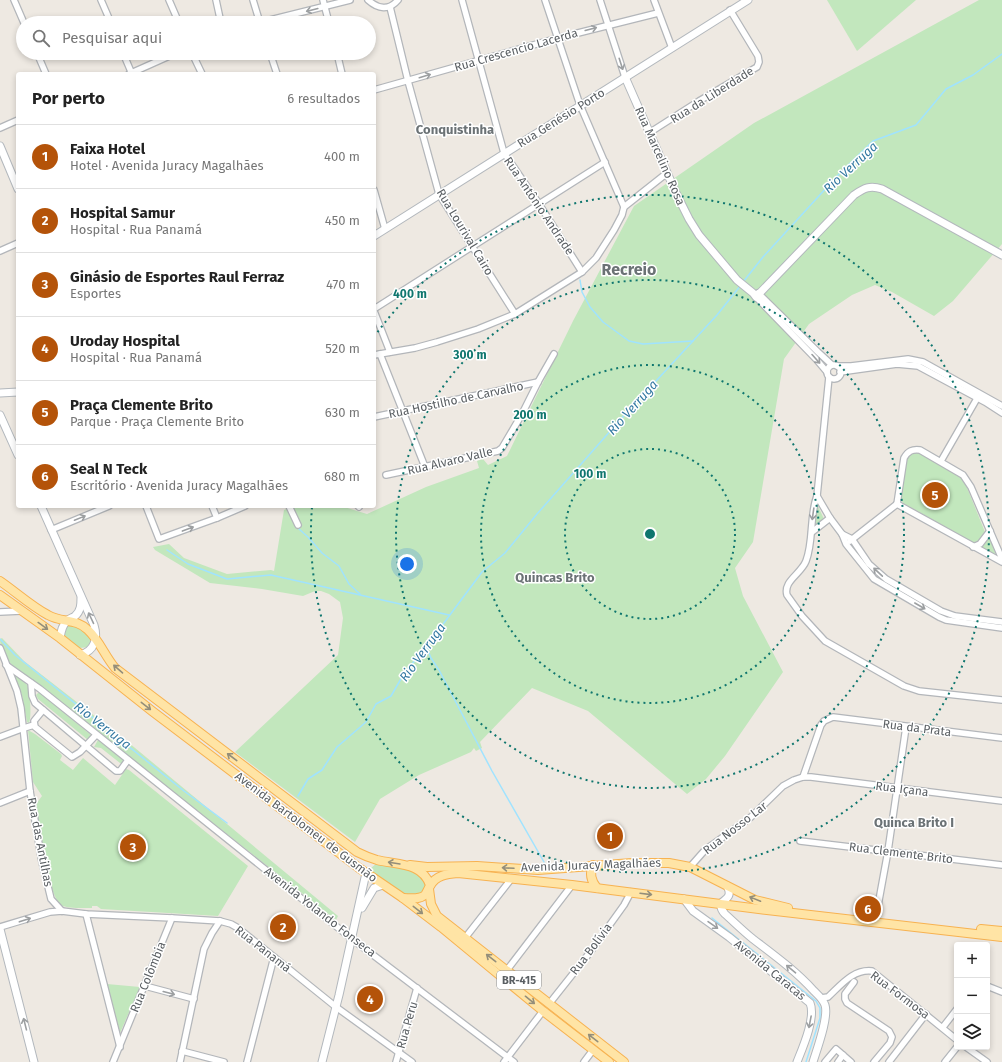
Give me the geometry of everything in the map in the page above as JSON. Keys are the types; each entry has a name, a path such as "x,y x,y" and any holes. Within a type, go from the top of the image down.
{"main road":[{"name":"Avenida Bartolomeu de Gusmão","path":"0,581 48,615 59,619 74,620 82,625 96,640 115,668 356,852 377,860 410,865"},
{"name":"Avenida Bartolomeu de Gusmão","path":"0,595 60,638 152,711 366,873 403,898 441,927 543,1011 609,1062"},
{"name":"Avenida Juracy Magalhães","path":"410,865 427,867 477,866 538,870 593,865 659,862 690,867 755,900 773,905 1002,937"},
{"path":"410,865 423,873 428,880 430,887"},
{"path":"593,865 591,879 597,888"},
{"name":"Avenida Juracy Magalhães","path":"403,898 417,898 425,894 434,880 442,875 458,873 631,892 767,910 1002,931"},
{"name":"BR-415","path":"430,887 431,904 437,916 624,1062"}],"street":[{"path":"14,0 21,16"},
{"path":"101,0 108,16"},
{"path":"169,0 176,16"},
{"path":"216,0 219,16"},
{"path":"253,0 257,16"},
{"path":"323,0 327,16"},
{"path":"286,16 350,0"},
{"path":"368,0 374,6 381,8 390,7 398,0"},
{"name":"Rua Antônio Andrade","path":"462,0 504,154 539,204 582,272"},
{"path":"546,0 580,105 624,207"},
{"name":"Rua Marcelino Rosa","path":"600,0 625,77 667,173 689,219 699,235 738,280 835,365"},
{"path":"654,0 672,48"},
{"name":"Rua Genésio Porto","path":"376,235 672,48 743,1"},
{"name":"Rua Lourival Cairo","path":"390,7 408,81 439,194 515,314"},
{"name":"Rua da Liberdade","path":"649,133 699,101 757,67 759,60 730,10"},
{"name":"Rua Crescencio Lacerda","path":"376,89 558,38 658,13"},
{"path":"40,60 45,72"},
{"path":"126,60 130,72"},
{"path":"135,72 161,60"},
{"path":"195,60 201,72"},
{"path":"272,60 276,72"},
{"path":"339,60 342,72"},
{"path":"0,128 16,121"},
{"path":"0,146 16,184"},
{"path":"376,309 604,162"},
{"path":"425,467 377,354 437,342 478,329 515,314 582,272 596,258 614,230 622,215 624,207 667,173"},
{"path":"754,293 854,195 862,189 868,187 882,189 1002,255"},
{"path":"376,197 385,229"},
{"path":"0,251 16,244"},
{"name":"Rua Marcelino Rosa","path":"754,293 828,374"},
{"path":"376,315 390,352"},
{"name":"Rua Alvaro Valle","path":"386,475 500,450 522,414 554,354"},
{"path":"1002,413 979,396 923,362 917,360 908,359 856,366 835,365 828,367 817,496 814,507 810,550 802,570 789,582 786,591 802,616 825,641 840,651 904,686 931,693 1002,700"},
{"path":"840,372 897,364 915,365 1002,406"},
{"path":"835,365 840,372"},
{"path":"828,374 833,379 837,378 840,372"},
{"name":"Rua Hostilho de Carvalho","path":"376,417 538,382"},
{"path":"0,393 16,392"},
{"path":"941,461 979,396"},
{"path":"0,415 16,451"},
{"path":"846,544 897,504 902,466 906,454 914,449 920,450 963,474 968,482 1002,559"},
{"path":"817,496 830,518 842,534 846,544 874,579 938,617 946,620 1002,628"},
{"path":"897,504 1002,562"},
{"path":"42,508 94,625 96,640 91,649 80,654"},
{"path":"51,530 104,508"},
{"path":"147,508 159,539 240,508"},
{"path":"213,508 217,518"},
{"path":"290,508 298,525"},
{"path":"812,532 830,518"},
{"path":"973,546 980,544 990,531"},
{"path":"842,534 852,539 869,564 886,580 941,611 955,616 1002,622"},
{"path":"60,638 63,626 67,620 76,616 81,604 81,597"},
{"path":"0,612 21,611"},
{"name":"Rua das Antilhas","path":"0,648 17,691 24,728 30,791 42,862 51,899 62,911"},
{"name":"Avenida Yolando Fonseca","path":"6,665 40,689 352,939 417,988 506,1060 514,1062"},
{"path":"31,683 32,696 35,703 116,771 120,771 128,760"},
{"path":"32,696 40,689"},
{"path":"34,725 34,721 43,710"},
{"name":"Rua da Prata","path":"803,777 821,725 828,718 833,717 1002,738"},
{"path":"0,737 34,725"},
{"path":"34,725 72,757 86,746 96,735"},
{"path":"875,920 888,851 906,727"},
{"name":"Rua Içana","path":"803,777 1002,801"},
{"name":"Rua Nosso Lar","path":"690,867 704,850 751,818 783,786 803,777"},
{"path":"0,803 30,791"},
{"name":"Rua Clemente Brito","path":"800,841 1002,865"},
{"path":"322,1062 358,915 366,873"},
{"path":"465,938 512,878"},
{"path":"358,915 374,888 383,884"},
{"path":"507,970 572,885"},
{"path":"721,903 729,896 730,892 727,886"},
{"name":"Rua Bolívia","path":"549,1004 624,905 631,892"},
{"name":"Avenida Caracas","path":"684,899 693,911 729,937 810,1003 812,1011 809,1027 797,1062"},
{"name":"Avenida Caracas","path":"721,903 722,910 725,914 751,937 791,968 821,998 825,1005 826,1011 822,1032 813,1062"},
{"path":"34,1062 0,928 50,912 62,911 86,914 120,1047"},
{"name":"Rua Panamá","path":"86,914 220,921 231,924 238,928 336,1007 412,1062"},
{"name":"Rua Colômbia","path":"124,1036 172,918"},
{"path":"180,1062 204,949 220,921"},
{"path":"247,1062 274,957"},
{"name":"Rua Formosa","path":"821,998 828,997 850,977 858,972 866,970 872,971 954,1037"},
{"path":"854,982 845,994 845,999 847,1002 889,1031 892,1037 890,1043 874,1062"},
{"path":"145,986 194,999"},
{"path":"990,987 1002,992"},
{"name":"Rua Peru","path":"396,1062 417,988"},
{"path":"506,1060 543,1011"},
{"path":"943,1027 954,1013"},
{"path":"889,1062 926,1014"},
{"path":"113,1062 124,1036 117,1036"},
{"path":"825,1062 836,1049 851,1062"},
{"path":"584,1062 593,1050"},
{"path":"945,1062 955,1050"},
{"path":"970,1050 987,1062"},
{"path":"182,1051 224,1062"},
{"path":"838,1062 843,1055"}],"green space":[{"path":"827,0 916,0 857,51"},
{"path":"979,0 1002,0 1002,244 953,301 934,316 892,292 875,285 852,295 809,324 784,359 753,542 735,568 743,596 783,672 725,756 706,779 687,794 588,711 532,688 480,742 482,748 476,751 474,748 471,752 419,775 380,799 355,842 235,752 338,655 343,618 340,602 329,594 321,591 315,591 303,596 262,589 210,583 155,550 153,547 169,544 184,558 227,574 274,571 284,510 289,508 348,508 367,514 426,487 479,468 477,461 483,459 488,465 507,456 573,321 634,206 754,123"},
{"path":"913,452 918,452 926,456 964,480 985,532 984,537 981,540 972,542 903,503 900,498 905,458"},
{"path":"817,504 824,519 823,522 815,526 813,525"},
{"path":"988,538 990,539 996,555 978,547 985,543"},
{"path":"68,624 74,624 89,636 90,643 88,647 80,648 65,636 63,631"},
{"path":"2,638 24,661 123,738 338,916 336,920 12,665 2,650 0,639"},
{"path":"13,672 24,681 28,688 30,699 29,723 27,722 22,695"},
{"path":"40,693 91,735 88,740 38,699 36,695"},
{"path":"28,730 61,754 62,756 60,760 73,770 83,758 115,785 126,769 129,770 248,866 218,916 101,909 97,906 92,906 92,908 72,908 61,905 56,899 52,888 44,858 36,804 42,796 33,782"},
{"path":"98,740 123,760 122,764 101,748 94,747"},
{"path":"377,863 399,866 411,870 422,878 427,885 422,892 416,895 410,895 395,889 372,873 371,868"},
{"path":"107,984 140,987 120,1033"}],"waterway":[{"name":"Rio Verruga","path":"743,282 763,257 840,173 873,141 916,125 946,89 973,75 1002,54"},
{"path":"580,280 582,292 590,307 603,322 629,341 643,344 693,341"},
{"name":"Rio Verruga","path":"298,796 308,779 322,770 337,747 366,722 376,704 391,696 405,672 423,651 482,572 505,553 537,514 620,420 717,315 741,285"},
{"path":"299,529 322,553 339,566 349,584 360,594"},
{"path":"167,550 188,564 227,579 271,575 449,615"},
{"name":"Rio Verruga","path":"0,639 15,655 184,791 227,823"},
{"path":"426,646 492,771 544,862"},
{"path":"712,918 816,1001 820,1008 820,1018 806,1062"}],"place":[{"name":"Praça Clemente Brito","path":"935,495"},
{"name":"Faixa Hotel","path":"610,836"},
{"name":"Ginásio de Esportes Raul Ferraz","path":"133,847"},
{"name":"Seal N Teck","path":"868,909"},
{"name":"Hospital Samur","path":"283,927"},
{"name":"Uroday Hospital","path":"370,999"}],"district":[{"name":"Conquistinha","path":"455,129"},
{"name":"Recreio","path":"629,269"},
{"name":"Quincas Brito","path":"555,577"},
{"name":"Quinca Brito I","path":"914,822"}]}
